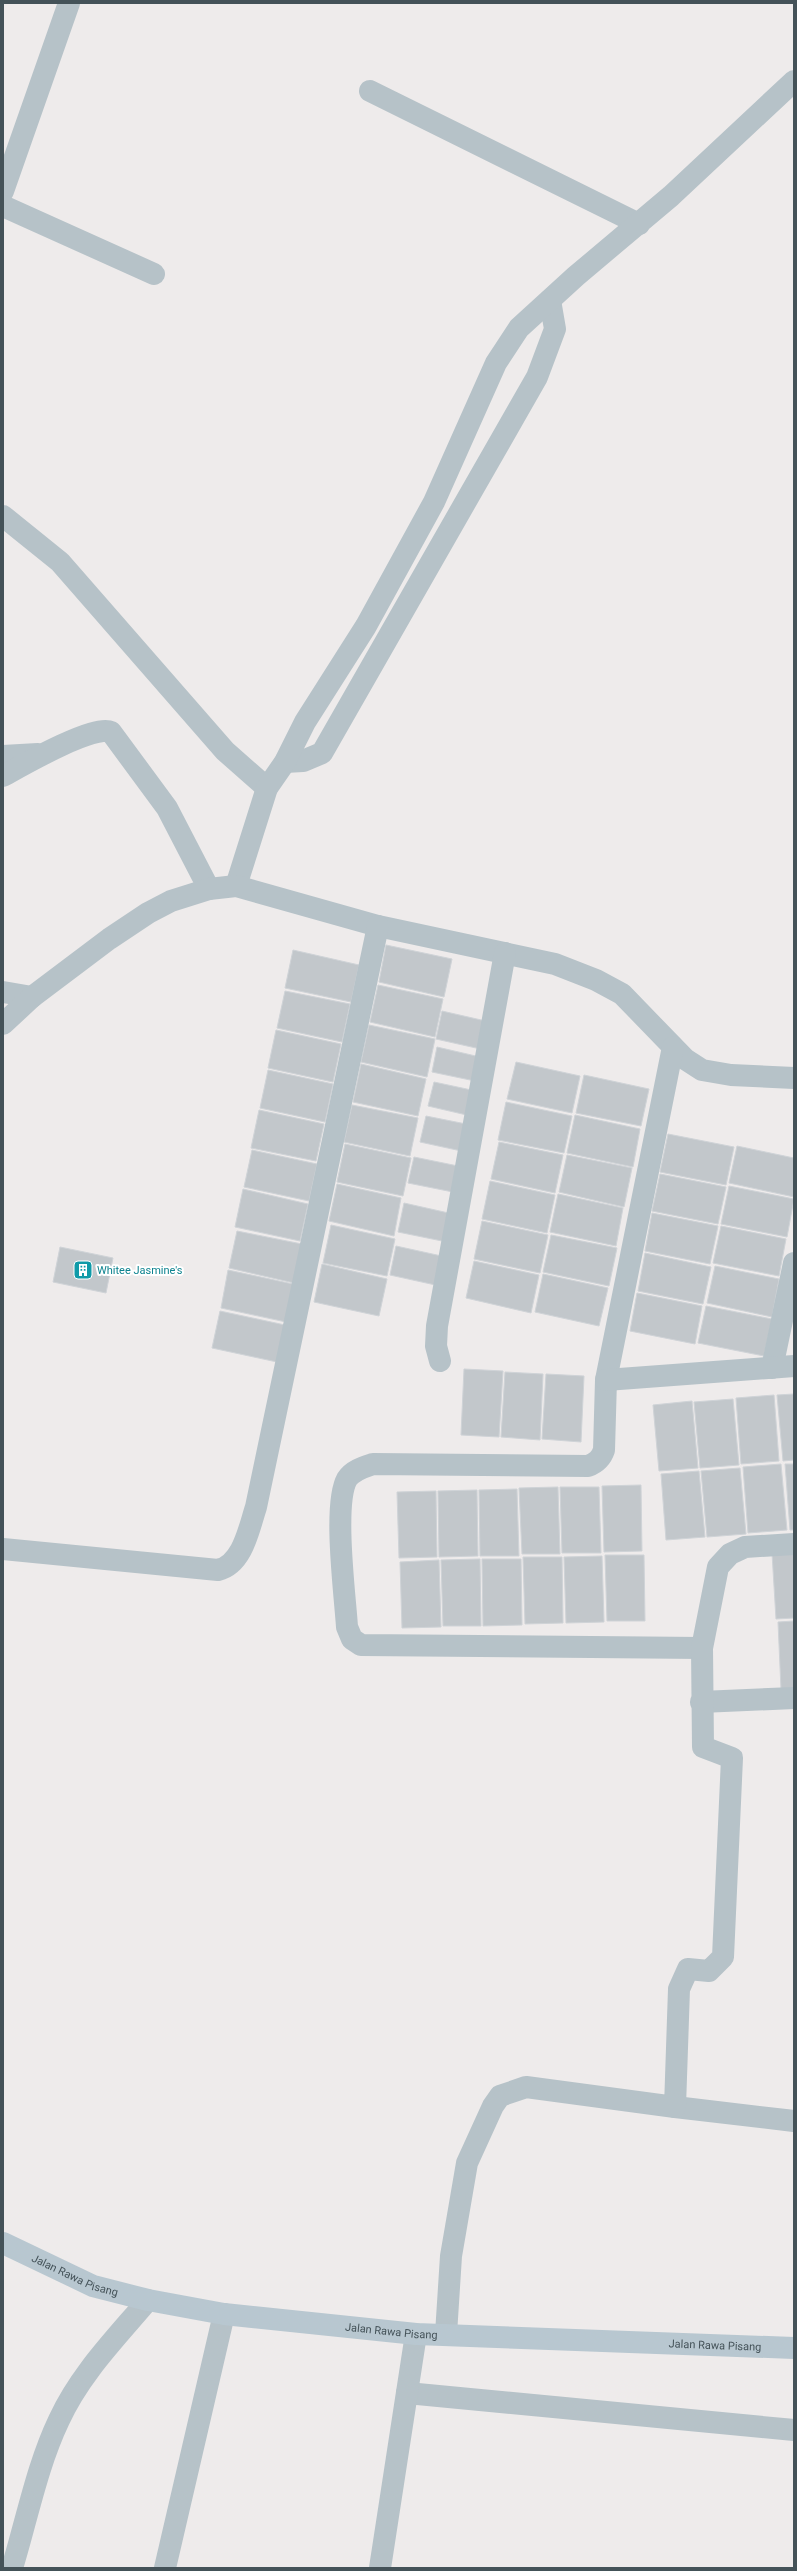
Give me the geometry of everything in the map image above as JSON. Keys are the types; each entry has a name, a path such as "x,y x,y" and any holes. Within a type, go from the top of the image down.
{"street":[{"path":"3,191 69,3"},
{"path":"236,886 267,788 285,762 305,722 366,626 434,502 496,363 519,328 671,196 794,81"},
{"path":"370,91 638,224"},
{"path":"3,206 154,274"},
{"path":"285,762 303,761 322,753 537,377 555,329 550,300"},
{"path":"3,516 60,562 225,751 267,788"},
{"path":"411,542 436,552"},
{"path":"3,776 43,754 100,730 111,732 167,808 209,889"},
{"path":"3,756 43,754"},
{"path":"3,1024 32,997 109,939 148,913 171,901 209,889 236,886 378,926 555,964 596,980 622,994 673,1047 693,1064 712,1073 794,1078"},
{"path":"3,1549 218,1570 227,1566 244,1544 258,1499 378,926"},
{"path":"440,1361 436,1346 437,1326 505,953"},
{"path":"3,992 32,997"},
{"path":"673,1047 606,1380 604,1450 602,1456 592,1464 373,1464 353,1473 344,1488 340,1514 347,1627 356,1642 361,1645 702,1648"},
{"path":"772,1368 794,1263"},
{"path":"606,1380 794,1366"},
{"path":"675,2107 679,1989 688,1969 709,1971 724,1957 732,1758 703,1747 701,1702 702,1648 718,1567 736,1550 745,1547 794,1544"},
{"path":"701,1702 794,1698"},
{"path":"446,2334 451,2256 467,2163 493,2106 500,2096 526,2087 794,2121"},
{"name":"Jalan Rawa Pisang","path":"3,2243 77,2280 148,2300 224,2314 416,2334 794,2348"},
{"path":"12,2568 47,2449 59,2420 92,2365 148,2300"},
{"path":"165,2568 224,2314"},
{"path":"380,2568 416,2334"},
{"path":"407,2393 794,2430"}],"building":[{"path":"386,945 452,959 444,997 379,982"},
{"path":"293,950 359,965 351,1002 285,988"},
{"path":"378,985 443,999 435,1037 370,1022"},
{"path":"285,991 350,1004 342,1042 277,1028"},
{"path":"442,1011 490,1022 485,1050 436,1039"},
{"path":"369,1025 435,1039 427,1077 361,1062"},
{"path":"276,1030 341,1044 333,1082 268,1068"},
{"path":"437,1047 480,1057 475,1081 432,1072"},
{"path":"516,1062 580,1076 572,1113 507,1099"},
{"path":"361,1064 426,1079 418,1116 353,1102"},
{"path":"268,1070 333,1084 325,1122 260,1108"},
{"path":"584,1075 649,1089 641,1126 576,1113"},
{"path":"434,1082 476,1091 471,1116 428,1106"},
{"path":"506,1102 572,1116 564,1153 498,1140"},
{"path":"352,1105 418,1118 410,1156 344,1142"},
{"path":"259,1110 324,1124 316,1161 251,1148"},
{"path":"575,1115 640,1129 633,1167 567,1153"},
{"path":"426,1116 471,1125 466,1152 420,1142"},
{"path":"668,1134 734,1147 726,1185 660,1172"},
{"path":"499,1142 563,1155 555,1193 491,1179"},
{"path":"345,1144 411,1158 403,1196 337,1182"},
{"path":"737,1146 794,1158 794,1197 729,1183"},
{"path":"252,1150 317,1164 309,1201 244,1187"},
{"path":"567,1155 632,1168 624,1207 559,1192"},
{"path":"414,1157 458,1166 453,1192 408,1183"},
{"path":"660,1174 726,1187 718,1224 652,1211"},
{"path":"490,1181 555,1195 547,1233 482,1219"},
{"path":"337,1184 401,1198 394,1236 329,1221"},
{"path":"729,1186 794,1199 787,1237 721,1224"},
{"path":"243,1189 308,1204 300,1241 235,1227"},
{"path":"558,1194 623,1208 616,1246 550,1232"},
{"path":"404,1203 453,1214 447,1242 398,1232"},
{"path":"652,1213 718,1226 710,1264 645,1251"},
{"path":"482,1221 548,1235 540,1273 474,1259"},
{"path":"331,1225 395,1239 387,1276 323,1263"},
{"path":"721,1226 786,1239 779,1276 713,1263"},
{"path":"237,1231 302,1244 294,1283 229,1268"},
{"path":"551,1235 617,1248 609,1286 543,1272"},
{"path":"396,1246 446,1257 440,1286 390,1275"},
{"name":"Whitee Jasmine's","path":"60,1247 113,1258 106,1293 53,1282"},
{"path":"645,1253 711,1267 703,1304 638,1291"},
{"path":"474,1261 539,1275 531,1313 466,1298"},
{"path":"322,1264 387,1279 379,1316 314,1302"},
{"path":"715,1266 779,1279 772,1317 707,1303"},
{"path":"228,1270 293,1284 286,1322 221,1308"},
{"path":"543,1274 608,1288 599,1326 535,1312"},
{"path":"637,1293 702,1306 695,1344 630,1331"},
{"path":"706,1306 772,1319 764,1356 698,1343"},
{"path":"220,1311 285,1325 277,1362 212,1348"},
{"path":"464,1369 503,1371 499,1437 461,1435"},
{"path":"505,1372 543,1374 540,1440 501,1437"},
{"path":"546,1374 584,1376 581,1442 542,1439"},
{"path":"794,1394 794,1460 783,1461 777,1395"},
{"path":"774,1395 779,1461 741,1464 736,1398"},
{"path":"733,1399 739,1465 700,1468 694,1402"},
{"path":"692,1401 698,1468 659,1471 653,1405"},
{"path":"781,1464 787,1530 748,1533 743,1467"},
{"path":"785,1464 794,1464 794,1530 790,1530"},
{"path":"740,1468 746,1534 707,1537 701,1471"},
{"path":"699,1471 705,1537 666,1540 661,1474"},
{"path":"641,1485 642,1551 604,1552 602,1486"},
{"path":"558,1487 560,1554 522,1554 519,1488"},
{"path":"560,1487 599,1487 601,1553 562,1553"},
{"path":"517,1489 519,1556 480,1556 479,1490"},
{"path":"477,1490 478,1556 439,1557 438,1491"},
{"path":"436,1491 437,1557 399,1558 397,1492"},
{"path":"794,1552 794,1618 776,1619 772,1553"},
{"path":"605,1555 644,1555 645,1621 607,1621"},
{"path":"602,1556 604,1622 566,1623 564,1557"},
{"path":"523,1557 562,1557 563,1623 525,1624"},
{"path":"480,1559 481,1626 443,1626 441,1560"},
{"path":"482,1559 521,1559 522,1625 483,1626"},
{"path":"439,1560 441,1627 402,1628 400,1562"},
{"path":"794,1621 794,1688 781,1689 778,1622"}],"place":[{"name":"Whitee Jasmine's","path":"83,1270"}]}
